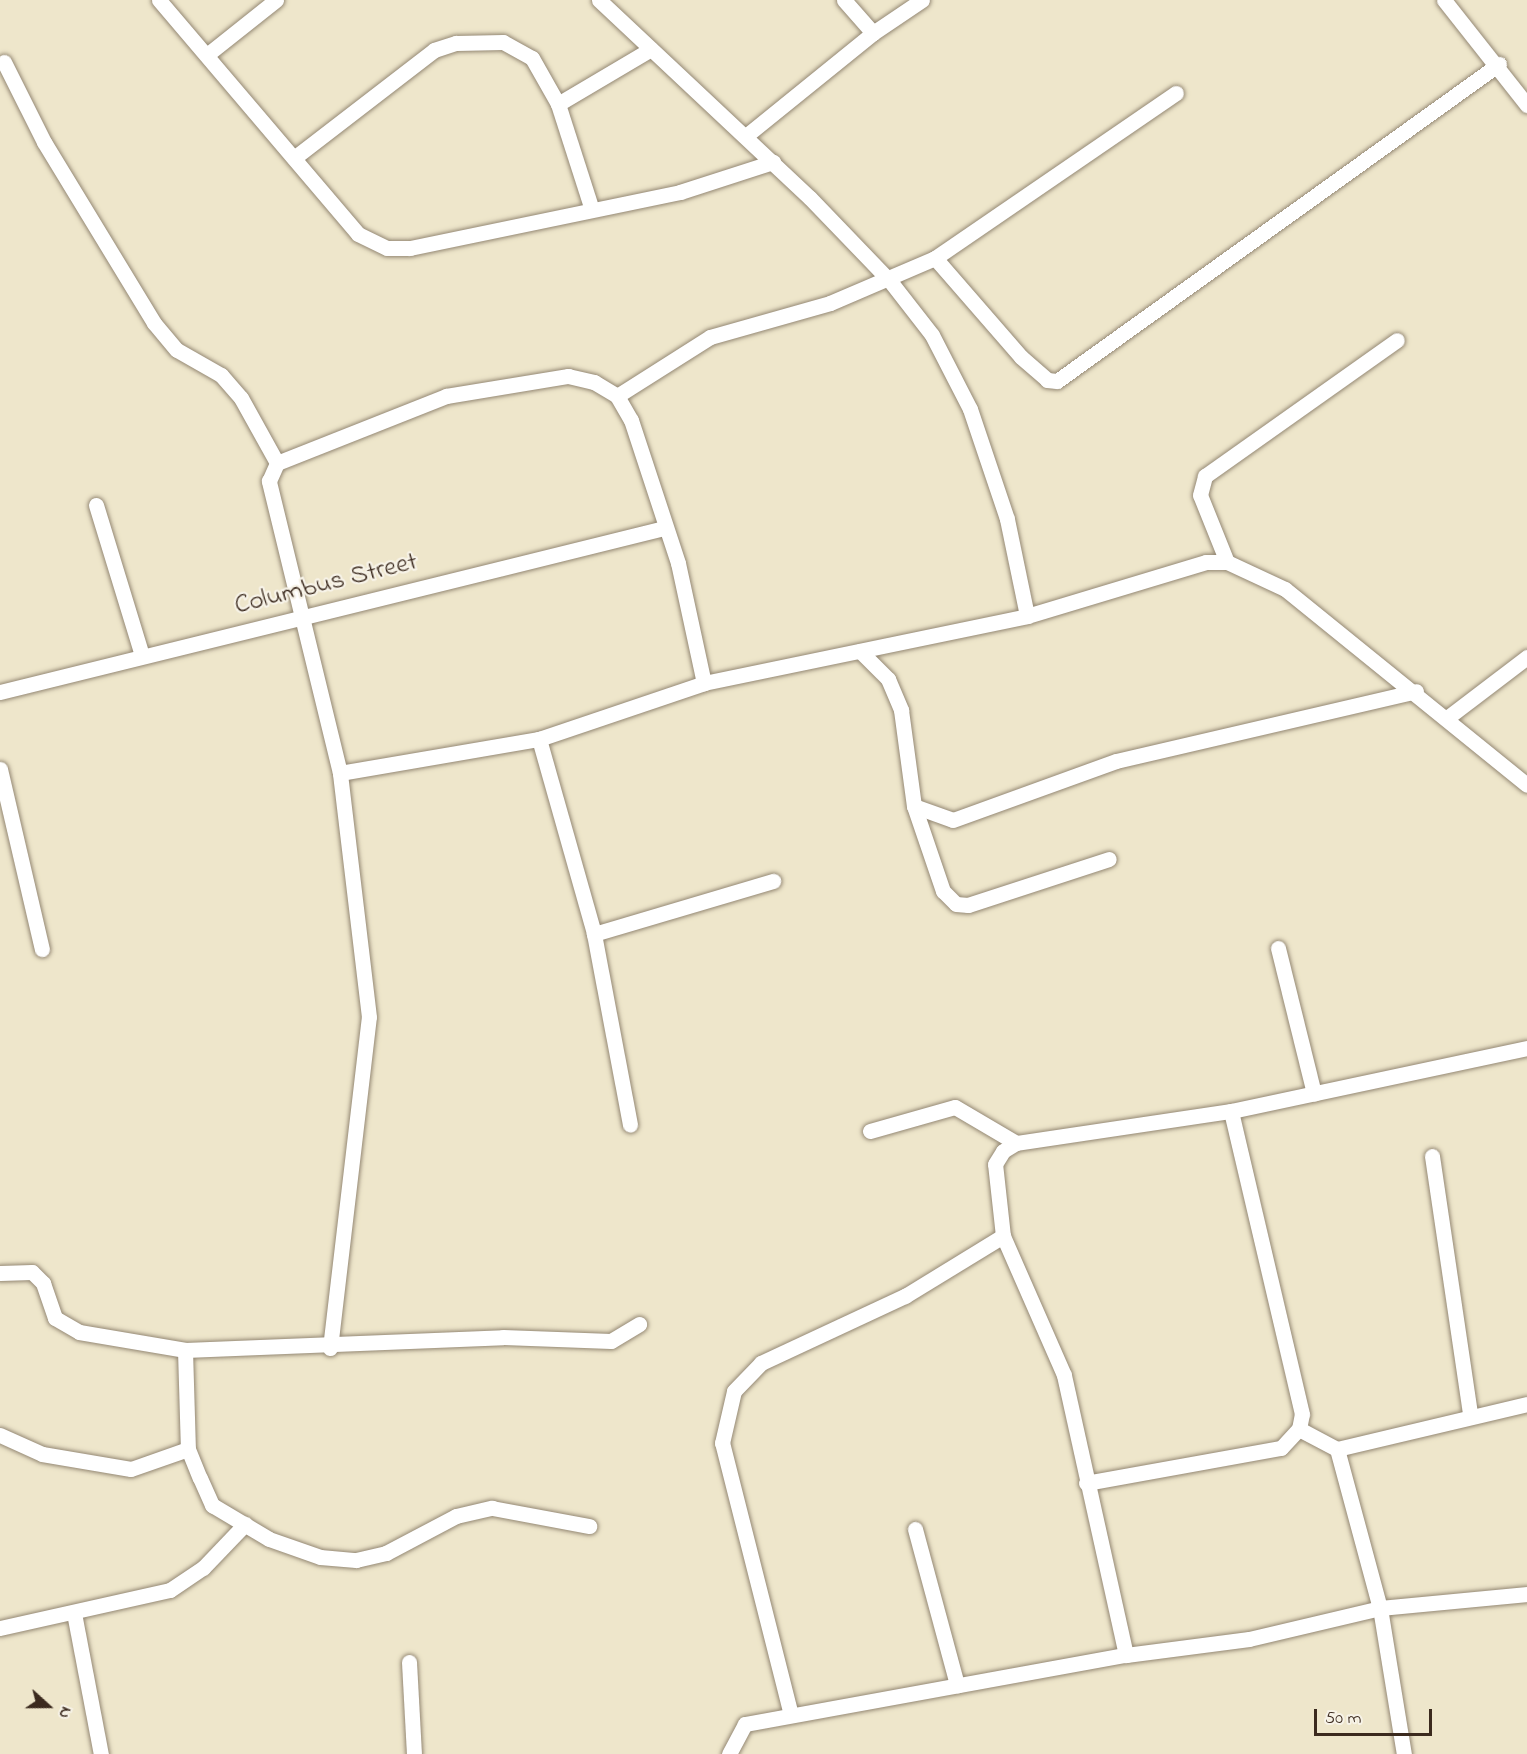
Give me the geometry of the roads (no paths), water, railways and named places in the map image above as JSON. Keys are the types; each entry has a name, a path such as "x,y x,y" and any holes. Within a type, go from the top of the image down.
{"street":[{"path":"159,0 208,54 358,234 387,248 410,248 591,207 680,192 773,162"},
{"path":"208,54 276,0"},
{"path":"844,0 873,33"},
{"path":"747,135 873,33 922,0"},
{"path":"1444,0 1498,64 1527,105"},
{"path":"607,2 651,49 747,135 890,281 932,335 970,409 1007,519 1027,616"},
{"path":"294,158 425,57 456,43 503,42 521,48 558,104 591,207"},
{"path":"558,104 651,49"},
{"path":"4,62 44,142 154,323 177,350 221,375 234,390 277,463"},
{"path":"935,258 1021,357 1047,380 1057,381 1498,64"},
{"path":"617,396 710,337 890,281 935,258 1176,93"},
{"path":"1227,562 1200,495 1205,477 1397,340"},
{"path":"330,1348 369,1017 340,773 269,481 277,463 446,396 568,376 594,382 617,396 638,440 664,528 678,563 704,683"},
{"path":"96,505 142,655"},
{"name":"Columbus Street","path":"0,692 303,615 664,528"},
{"path":"340,773 539,739 704,683 1027,616 1206,562 1227,562 1285,590 1416,692 1527,785"},
{"path":"860,651 888,679 901,710 914,806 943,891 956,904 968,905 1109,860"},
{"path":"1447,718 1527,657"},
{"path":"914,806 961,818 1116,761 1416,692"},
{"path":"539,739 594,934 630,1125"},
{"path":"0,769 42,949"},
{"path":"594,934 773,881"},
{"path":"1278,948 1314,1094"},
{"path":"1126,1655 1086,1483 1064,1375 1003,1236 996,1164 1016,1143 1231,1111 1527,1048"},
{"path":"870,1131 955,1107 1016,1143"},
{"path":"1086,1483 1281,1448 1299,1429 1302,1414 1231,1111"},
{"path":"1432,1156 1470,1414"},
{"path":"792,1715 722,1443 734,1391 761,1363 905,1296 1003,1236"},
{"path":"0,1273 32,1272 44,1283 55,1318 79,1332 185,1350 330,1348 503,1337 611,1341 639,1324"},
{"path":"185,1350 188,1449 212,1505 245,1524 320,1557 356,1560 386,1553 456,1516 492,1508 589,1526"},
{"path":"1299,1429 1337,1449 1470,1414 1527,1404"},
{"path":"0,1435 42,1454 131,1469 188,1449"},
{"path":"1337,1449 1380,1608 1404,1754"},
{"path":"0,1628 170,1590 202,1568 245,1524"},
{"path":"915,1529 957,1685"},
{"path":"729,1754 745,1724 1126,1655 1249,1639 1380,1608 1527,1594"},
{"path":"74,1613 101,1754"},
{"path":"406,1754 414,1754 409,1662"}]}
